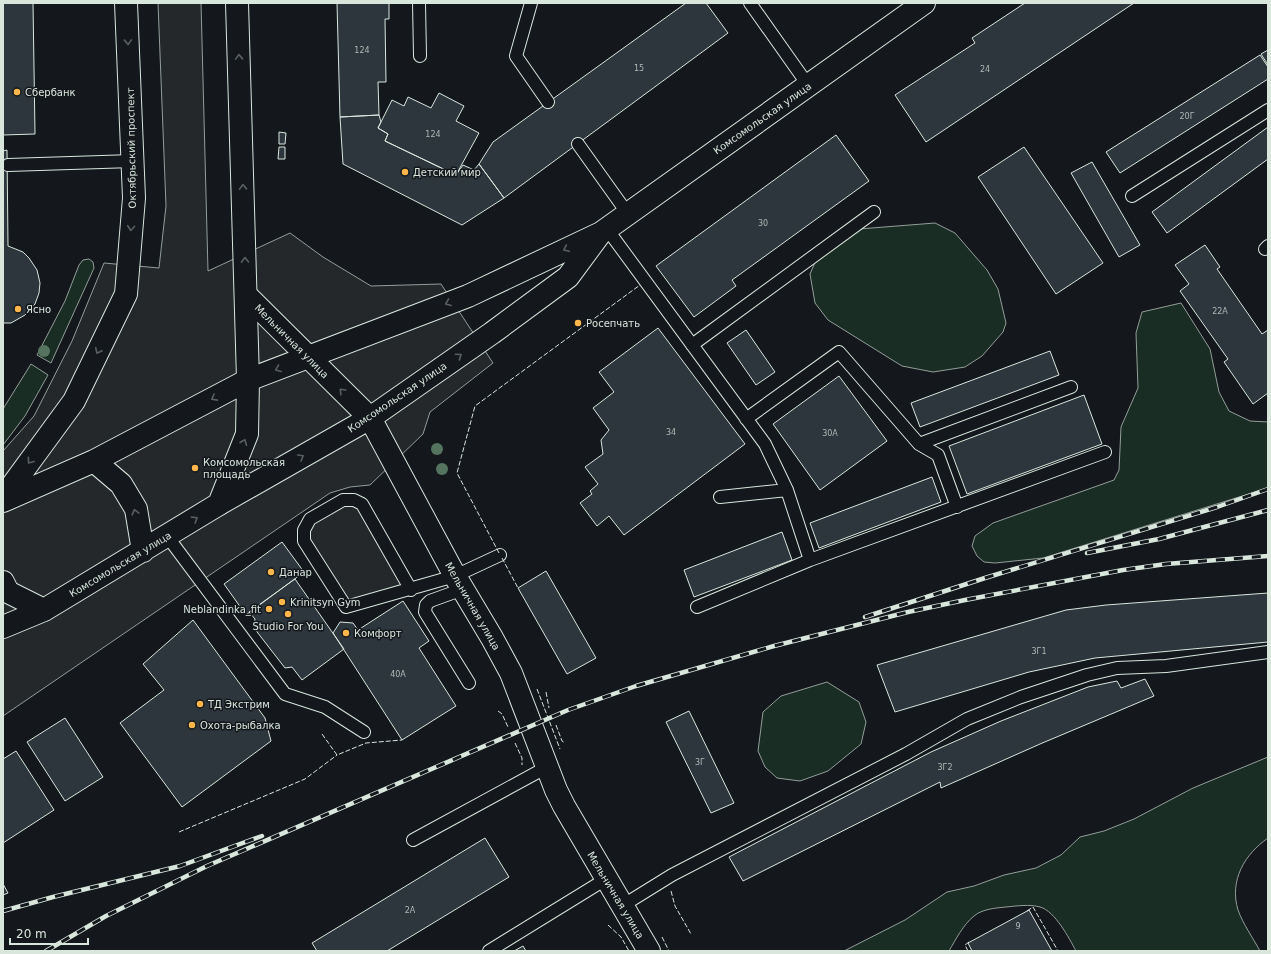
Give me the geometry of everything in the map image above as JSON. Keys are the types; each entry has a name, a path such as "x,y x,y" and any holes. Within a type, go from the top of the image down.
{"main road":[{"name":"Октябрьский проспект","path":"3,498 74,401 126,294 134,198 126,3"},
{"path":"219,504 247,434 248,380 237,3"},
{"name":"Комсомольская улица","path":"3,501 94,461 248,380 468,296 604,231 924,3"},
{"name":"Комсомольская улица","path":"3,627 44,610 219,504 370,418 568,277 604,231"},
{"name":"Мельничная улица","path":"246,295 370,418 459,583 492,638 510,673 559,796 649,951"},
{"path":"94,461 121,484 136,509 143,551"},
{"path":"3,582 8,592 44,610"}],"lane":[{"path":"419,3 420,56"},
{"path":"532,3 516,56 548,102"},
{"path":"750,4 808,85"},
{"path":"1132,196 1268,110"},
{"path":"578,144 628,214"},
{"path":"8,165 133,161"},
{"path":"692,345 874,212"},
{"path":"604,231 692,345 765,444 787,490 810,560"},
{"path":"746,419 839,352 919,444 938,455 957,507"},
{"path":"919,444 1071,387"},
{"path":"697,607 810,560 1105,452"},
{"path":"720,497 787,490"},
{"path":"411,590 362,504 354,500 343,500 310,520 304,530 304,541 346,607 411,590 459,583"},
{"path":"167,536 285,694 325,707 364,732"},
{"path":"469,683 425,612 426,605 430,600 459,583 500,555"},
{"path":"622,906 672,874 906,754 967,719 1021,697 1080,677 1117,668 1166,666 1268,652"},
{"path":"413,840 547,767"},
{"path":"489,951 606,879"}],"green space":[{"path":"935,223 955,233 987,270 998,289 1006,323 1003,332 982,356 965,367 933,372 902,366 828,320 815,303 810,274 819,253 859,229"},
{"path":"89,259 93,262 94,268 51,363 37,355 65,301 79,265 83,260"},
{"path":"1181,303 1210,349 1219,392 1229,411 1250,421 1268,422 1268,488 1043,558 995,563 984,562 977,556 972,546 975,536 993,523 1114,480 1119,470 1121,427 1138,388 1136,333 1142,312"},
{"path":"31,364 48,375 25,416 3,445 3,409"},
{"path":"827,682 859,702 866,722 861,744 828,771 800,781 777,778 765,767 758,751 763,712 781,696"},
{"path":"1268,757 1268,838 1252,852 1246,860 1237,878 1236,888 1238,910 1245,926 1260,951 1076,951 1070,939 1051,914 1040,907 1027,905 994,908 977,914 963,928 949,951 844,951 905,920 947,892 974,886 1004,875 1036,868 1061,855 1080,837 1104,831 1134,819 1193,788"}],"shaded area":[{"name":"Комсомольская площадь","path":"158,3 201,3 208,271 290,233 323,257 371,286 441,284 493,363 430,412 423,434 370,485 350,487 330,493 3,716 3,451 34,416 72,341 104,263 159,268 166,206"},
{"path":"354,500 411,590 346,607 304,530 310,519"}],"building":[{"path":"3,3 33,3 35,134 3,135"},
{"path":"337,3 389,3 389,19 385,19 386,82 378,82 379,115 340,117"},
{"path":"686,3 706,3 728,33 504,198 479,164 493,142"},
{"path":"1025,3 1134,3 926,142 895,95 975,43 972,38"},
{"path":"1268,50 1268,65 1261,54"},
{"path":"1260,55 1268,67 1268,79 1120,173 1106,152"},
{"path":"439,93 464,106 456,121 479,133 456,175 385,141 388,134 378,128 392,100 404,106 408,97 431,108"},
{"name":"Детский мир","path":"379,115 381,122 378,128 388,134 385,141 456,175 463,165 474,170 479,164 504,198 462,225 343,164 340,117"},
{"path":"1268,127 1268,159 1167,233 1152,212"},
{"path":"279,132 286,133 285,144 279,144"},
{"path":"836,135 869,181 732,280 736,286 694,317 656,266"},
{"path":"279,147 285,147 285,159 278,159"},
{"path":"1024,147 1103,263 1056,294 978,177"},
{"path":"7,150 8,246 23,252 29,258 37,270 40,283 39,293 35,304 25,315 11,323 3,323 3,151"},
{"path":"1092,162 1140,245 1119,257 1071,173"},
{"path":"1205,245 1220,267 1217,269 1262,334 1268,330 1268,393 1253,404 1224,362 1228,359 1180,291 1189,284 1175,265"},
{"path":"658,328 745,444 624,535 609,516 597,526 580,503 592,494 590,491 598,484 585,467 603,454 601,440 609,430 593,408 614,392 599,372"},
{"path":"746,330 775,372 756,385 727,343"},
{"path":"1050,351 1059,375 920,427 911,403"},
{"path":"839,376 887,441 820,490 773,424"},
{"path":"1084,395 1102,444 967,494 949,446"},
{"path":"932,477 941,502 819,548 810,523"},
{"path":"782,532 792,560 694,597 684,570"},
{"path":"282,542 304,572 246,615 224,584"},
{"path":"546,571 596,658 567,674 518,588"},
{"path":"295,579 344,649 302,680 292,667 285,668 254,628 255,619 249,612"},
{"path":"1268,593 1268,642 1095,658 1029,672 895,712 877,665 1066,610 1106,605"},
{"path":"403,601 429,641 419,648 456,706 402,740 333,633 340,622 353,623 358,630"},
{"name":"ТД Экстрим","path":"193,620 265,718 271,741 182,807 120,723 164,690 143,664"},
{"path":"1145,679 1154,696 941,788 940,782 743,881 729,857 931,752 1001,721 1088,687 1117,681 1121,688"},
{"path":"689,711 734,803 711,813 666,722"},
{"path":"65,718 103,777 65,801 27,742"},
{"path":"16,751 54,810 3,843 3,759"},
{"path":"485,838 509,877 387,951 317,951 312,943"},
{"path":"3,884 8,893 3,895"},
{"path":"1029,910 1052,951 972,951 968,943"},
{"path":"523,946 526,951 514,951"}],"railway":[{"path":"865,617 985,578 1217,507 1268,489"},
{"path":"1087,553 1159,539 1268,510"},
{"path":"46,951 106,916 207,866 568,710 636,686 774,646 908,612 965,600 1123,570 1166,564 1268,556"},
{"path":"3,911 53,897 180,866 262,836"}],"fence":[{"path":"499,553 457,473 475,406 640,285"},
{"path":"502,558 518,588"},
{"path":"537,689 560,749"},
{"path":"546,692 549,708"},
{"path":"498,711 502,714 508,727"},
{"path":"556,725 562,741 565,743"},
{"path":"322,734 337,755 366,743 402,740"},
{"path":"515,743 522,758 522,765"},
{"path":"179,832 305,779 337,755"},
{"path":"671,891 675,906 691,934"},
{"path":"1027,911 1033,907 1058,951"},
{"path":"608,925 621,937 629,951"},
{"path":"662,937 669,951"},
{"path":"968,951 965,945 969,942"}],"place":[{"name":"Сбербанк","path":"17,92"},
{"name":"Детский мир","path":"405,172"},
{"name":"Ясно","path":"18,309"},
{"name":"Росепчать","path":"578,323"},
{"name":"Комсомольская площадь","path":"195,468"},
{"name":"Данар","path":"271,572"},
{"name":"Krinitsyn Gym","path":"282,602"},
{"name":"Neblandinka_fit","path":"269,609"},
{"name":"Studio For You","path":"288,614"},
{"name":"Комфорт","path":"346,633"},
{"name":"ТД Экстрим","path":"200,704"},
{"name":"Охота-рыбалка","path":"192,725"}]}
